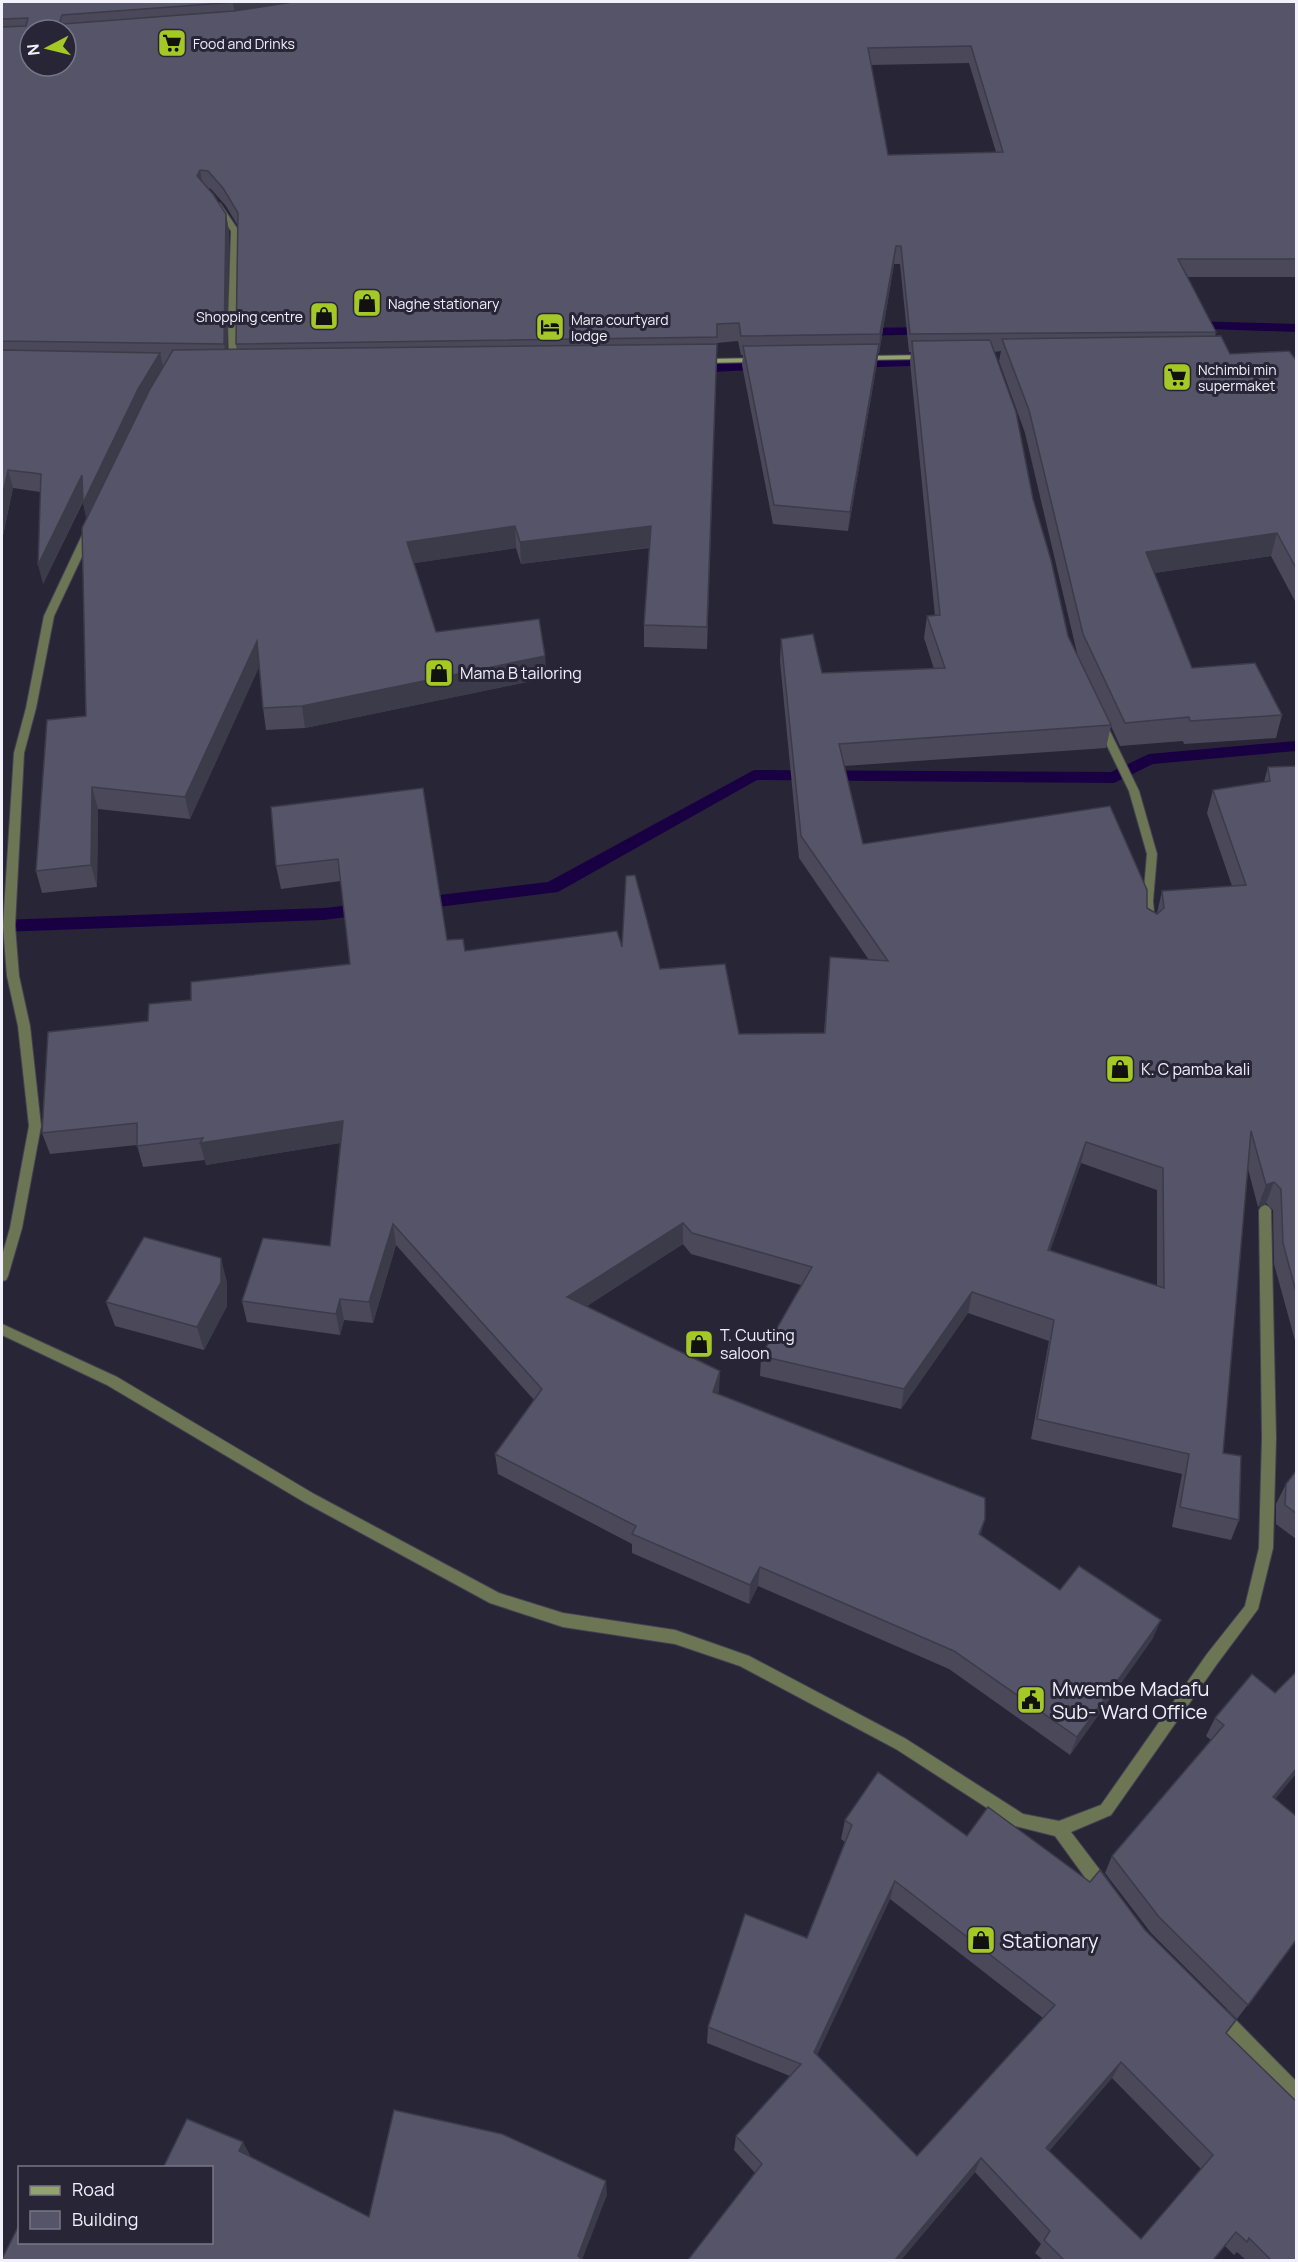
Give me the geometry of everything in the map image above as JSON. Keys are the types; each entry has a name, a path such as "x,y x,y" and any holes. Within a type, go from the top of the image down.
{"street":[{"path":"213,201 235,231 233,367"},
{"path":"851,358 935,356"},
{"path":"696,361 768,360"},
{"path":"221,366 245,367"},
{"path":"2,1276 16,1228 35,1126 24,1026 13,976 9,926 19,753 31,708 49,616 94,522"},
{"path":"1095,711 1134,791 1152,854 1148,901 1150,930"},
{"path":"2,1329 112,1382 309,1498 495,1598 563,1620 675,1637 744,1660 901,1744 1020,1821 1059,1829 1106,1810 1212,1659 1251,1610 1266,1548 1269,1449 1265,1210"},
{"path":"1059,1829 1115,1903"},
{"path":"1208,2004 1296,2092"}],"building":[{"path":"2,2 238,2 62,15 61,18 2,19"},
{"path":"293,2 1296,2 1296,259 1178,259 1216,332 910,334 901,246 896,246 880,334 741,336 739,323 717,324 717,337 236,344 238,213 223,188 208,171 200,170 197,176 226,214 224,344 2,341 2,27 18,26 18,78 78,78 78,23 234,11","holes":["971,46 1003,152 888,155 868,48"]},
{"path":"1221,336 1230,354 1289,351 1296,360 1296,568 1277,533 1146,552 1192,668 1255,663 1282,715 1190,721 1189,717 1125,723 1083,634 1029,410 1002,339"},
{"path":"990,340 1016,412 1033,499 1051,560 1068,636 1111,725 839,744 863,844 1110,806 1147,890 1147,908 1157,914 1164,908 1162,891 1246,885 1213,790 1270,781 1268,767 1296,766 1296,1292 1283,1243 1281,1189 1274,1182 1266,1185 1251,1131 1223,1453 1241,1456 1239,1520 1180,1507 1189,1454 1037,1419 1054,1320 972,1292 904,1389 761,1356 812,1267 692,1233 683,1223 567,1297 720,1371 713,1392 985,1498 985,1519 979,1534 1060,1590 1079,1566 1161,1620 1077,1737 954,1651 760,1567 750,1585 632,1534 636,1526 495,1454 542,1389 393,1224 369,1302 340,1299 336,1314 242,1301 263,1238 330,1246 343,1121 200,1143 203,1138 137,1146 137,1123 42,1133 48,1032 148,1021 149,1004 191,1000 191,982 350,964 338,859 276,866 271,807 423,788 447,940 463,939 465,951 617,931 622,947 626,876 635,875 660,969 725,964 739,1034 825,1033 830,957 888,961 801,836 781,639 813,634 822,673 945,668 927,616 940,615 912,341","holes":["1086,1142 1163,1168 1164,1288 1048,1250"]},
{"path":"717,344 707,627 644,625 651,526 520,542 515,526 407,542 436,632 539,619 545,656 302,706 263,708 257,641 185,797 92,787 91,865 36,871 47,720 86,716 82,528 150,389 173,350"},
{"path":"879,344 850,512 774,505 743,346"},
{"path":"2,350 160,353 138,389 83,503 82,475 38,565 41,474 8,470 2,498"},
{"path":"144,1237 221,1258 221,1282 197,1327 106,1302"},
{"path":"1296,1471 1296,1513 1285,1505 1286,1484"},
{"path":"1296,1672 1296,1769 1273,1797 1296,1816 1296,1940 1248,2005 1159,1917 1112,1856 1224,1725 1215,1718 1252,1674 1275,1693"},
{"path":"878,1772 967,1836 988,1807 1090,1882 1100,1870 1145,1930 1236,2020 1226,2033 1296,2101 1296,2260 1271,2260 1249,2238 1247,2242 1236,2232 1213,2260 1064,2260 1044,2240 1050,2231 981,2158 895,2260 688,2260 762,2164 736,2136 801,2064 708,2027 745,1914 807,1938 852,1825 845,1820","holes":["895,1881 1055,2005 917,2156 814,2052","1121,2062 1213,2155 1141,2239 1046,2148"]},
{"path":"394,2110 502,2134 606,2181 578,2256 583,2260 2,2260 18,2227 18,2244 213,2244 213,2166 164,2166 187,2119 243,2142 239,2151 369,2217"}],"waterway":[{"path":"1187,325 1296,328"},
{"path":"857,332 933,331"},
{"path":"850,364 935,362"},
{"path":"691,369 770,366"},
{"path":"414,904 552,888 754,775 1114,778 1149,759 1296,746"},
{"path":"2,926 324,914 370,909"}],"place":[{"name":"Food and Drinks","path":"172,43"},
{"name":"Naghe stationary","path":"367,303"},
{"name":"Shopping centre","path":"324,316"},
{"name":"Mara courtyard lodge","path":"550,327"},
{"name":"Nchimbi min supermaket","path":"1177,377"},
{"name":"Mama B tailoring","path":"439,673"},
{"name":"K. C pamba kali","path":"1120,1069"},
{"name":"T. Cuuting saloon","path":"699,1344"},
{"name":"Mwembe Madafu Sub- Ward Office","path":"1031,1700"},
{"name":"Stationary","path":"981,1940"}]}
